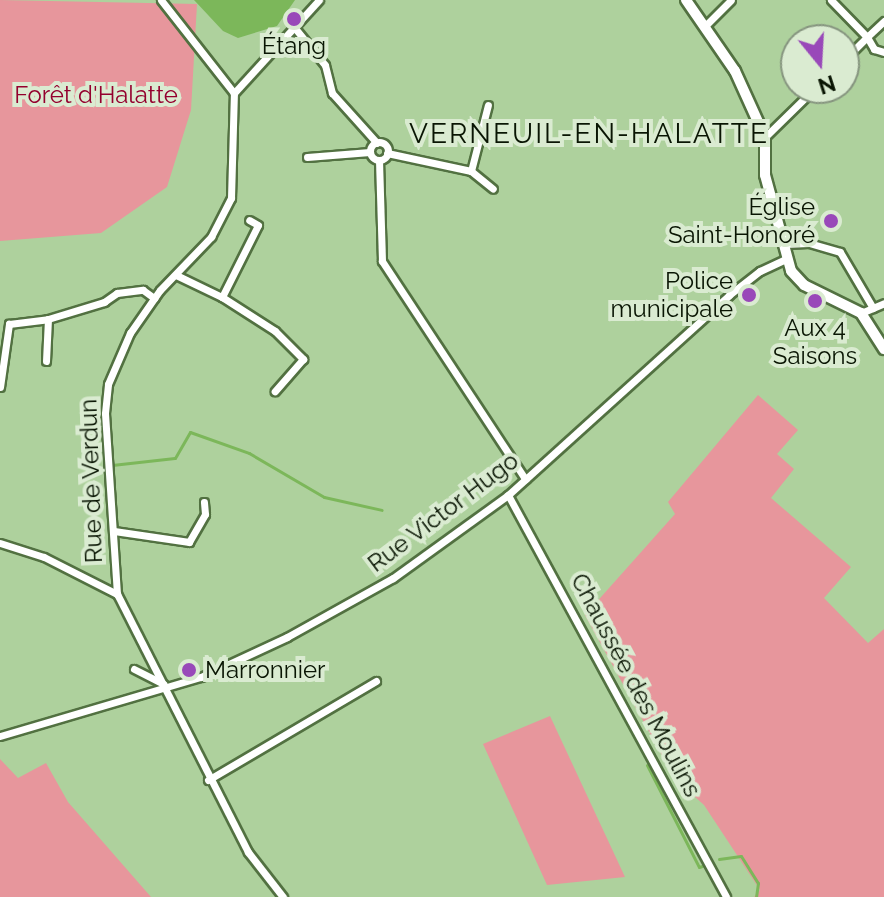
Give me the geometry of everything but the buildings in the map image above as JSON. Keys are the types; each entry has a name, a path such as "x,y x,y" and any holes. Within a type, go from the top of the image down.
{"street":[{"path":"161,0 234,93 319,0"},
{"path":"686,0 706,25 748,96 765,137 765,175 786,259 804,285 861,313 884,349"},
{"path":"706,25 731,0"},
{"path":"831,0 867,37 874,49 884,52"},
{"path":"860,44 884,21"},
{"path":"294,27 325,65 332,93 387,153 471,171 493,189"},
{"name":"Rue de Verdun","path":"234,93 231,198 211,237 154,298 130,333 108,384 108,501 114,531 117,594 165,685 208,780 248,852 283,897"},
{"path":"765,137 799,104"},
{"path":"471,171 488,105"},
{"path":"370,152 377,143"},
{"path":"307,157 370,152 379,160 382,261 525,479"},
{"path":"379,160 387,153"},
{"path":"222,297 258,225 249,220"},
{"path":"782,244 809,243 840,252 873,308"},
{"name":"Rue Victor Hugo","path":"0,736 165,685 201,677 287,637 393,578 508,495 729,295 760,271 786,259"},
{"path":"176,275 222,297 275,331 303,359 275,391"},
{"path":"0,387 4,322 48,319 104,302 117,293 143,290 154,298"},
{"path":"861,313 884,303"},
{"path":"46,361 48,319"},
{"name":"Chaussée des Moulins","path":"508,495 727,896"},
{"path":"114,531 189,542 205,514 204,502"},
{"path":"0,543 44,557 117,594"},
{"path":"134,669 165,685"},
{"path":"208,780 376,681"}],"green space":[{"name":"Forêt d'Halatte","path":"0,0 197,4 191,110 167,187 101,233 0,241"},
{"path":"758,395 798,430 777,454 794,469 771,498 851,567 824,598 868,643 884,629 884,897 754,897 760,890 704,805 675,779 585,615 675,514 668,502"},
{"path":"550,716 625,877 547,885 483,744"},
{"path":"0,759 18,778 46,763 68,802 151,897 0,897"}],"shaded area":[{"path":"194,0 295,0 277,26 238,38 223,31"}],"waterway":[{"path":"112,465 175,458 190,432 249,453 324,497 382,510"},
{"path":"647,765 699,867 705,865"},
{"path":"719,859 741,856 758,883 756,897"}],"place":[{"name":"Étang","path":"294,19"},
{"name":"Église Saint-Honoré","path":"831,221"},
{"name":"Police municipale","path":"749,295"},
{"name":"Aux 4 Saisons","path":"815,301"},
{"name":"Marronnier","path":"189,670"}],"district":[{"name":"VERNEUIL-EN-HALATTE","path":"589,134"}]}
